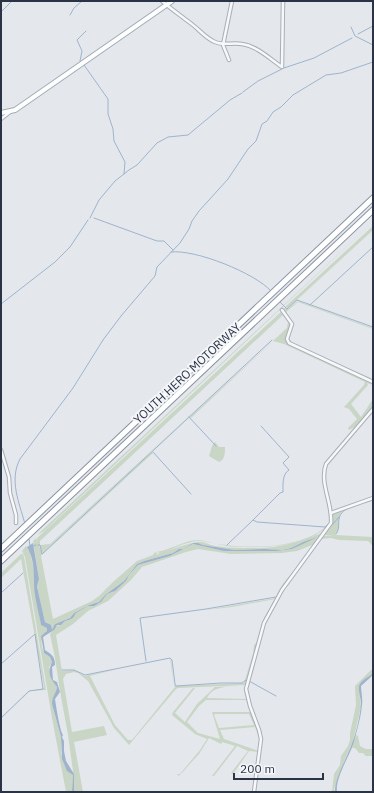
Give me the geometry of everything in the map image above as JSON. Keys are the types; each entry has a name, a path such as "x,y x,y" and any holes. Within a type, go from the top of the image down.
{"highway":[{"name":"YOUTH HERO MOTORWAY","path":"1,548 373,198"},
{"name":"YOUTH HERO MOTORWAY","path":"1,561 373,210"}],"main road":[{"path":"1,113 10,112 172,1"}],"street":[{"path":"162,1 190,22 209,40 223,45 246,45 259,51 282,67 283,1"},
{"path":"229,60 223,45 232,1"},
{"path":"1,119 10,112"},
{"path":"282,310 292,324 287,339 289,343 373,382"},
{"path":"254,792 261,739 247,696 246,685 264,623 282,590 331,523 331,513 324,476 326,464 373,410"},
{"path":"1,450 9,477 10,493 16,515 16,523"},
{"path":"331,513 373,498"}],"green space":[{"path":"373,222 44,531 37,535"},
{"path":"373,226 373,230 288,308 285,307"},
{"path":"298,301 373,328 298,302 286,312 293,323 289,337 292,322 282,310 285,308 288,309"},
{"path":"282,311 290,324 286,340 288,344 373,384 367,383 368,385 351,404 361,417 373,399 372,410 359,425 349,430 348,428 357,419 349,409 344,407 365,382 284,344 273,341 191,418 190,417 287,328 288,322 283,315 40,541 39,545 42,554 152,452 153,453 41,556 53,619 92,601 137,561 153,555 155,552 157,553 156,555 192,544 173,553 137,564 124,581 108,592 99,602 89,605 74,613 70,618 55,624 54,629 52,630 49,624 45,622 37,585 39,579 33,541 36,538 37,541 37,538"},
{"path":"290,339 292,343 373,379 373,381 291,343"},
{"path":"272,340 42,553 40,545 50,544"},
{"path":"215,442 219,447 225,447 224,458 219,462 209,456"},
{"path":"349,507 343,511 339,517 338,529 335,535 373,537 373,546 368,541 339,540 331,538 321,539 323,536 334,535 323,535 332,523 332,513"},
{"path":"329,524 321,532 309,538 293,543 306,538"},
{"path":"322,533 320,536 291,548 281,550 235,550 194,543 199,542 230,548 273,547 297,542"},
{"path":"320,537 310,551 312,545 297,551 282,553 231,554 198,549 142,567 131,580 108,601 88,611 73,624 56,635 62,671 74,670 85,676 125,667 90,676 115,725 128,740 132,740 175,687 174,686 170,659 174,685 176,686 244,683 253,654 254,645 257,642 264,618 275,599 206,610 276,598 283,584 298,567 283,587 265,619 245,685 176,689 129,745 114,728 88,681 78,673 74,672 66,674 63,679 72,732 104,726 107,735 74,742 83,792 74,792 74,778 68,735 50,634 56,626 61,625 65,621 73,618 76,613 88,606 100,603 107,594 113,592 126,581 138,565 170,556 193,544 225,551 277,551 292,549 307,541"},
{"path":"197,540 231,546 289,543 266,547 238,547 227,546 202,541 196,541 161,553 156,552"},
{"path":"26,546 30,552 34,571 34,585 41,625 48,628 42,639 42,644 44,653 50,657 52,662 49,667 53,681 57,687 52,704 61,737 61,753 64,764 73,775 72,792 66,792 52,718 25,557 22,551"},
{"path":"21,554 23,554 24,557 46,690 30,691 1,719 29,691 43,689 44,687 21,559 1,578 1,573"},
{"path":"373,668 373,673 362,682 359,689 361,707 353,741 334,789 335,792 332,792 334,774 340,765 341,756 350,740 356,705 355,686"},
{"path":"238,686 216,689 207,698 247,700 206,700 199,706 187,722 198,733 220,739 212,712 252,712 260,739 255,727 220,730 224,739 259,752 249,751 233,774 231,773 248,751 237,746 214,776 212,776 235,746 222,742 221,744 209,738 199,754 179,776 177,774 180,774 207,739 195,734 172,715 173,712 193,688 195,688 175,713 185,722 197,704 215,687","holes":["249,714 254,725 219,728 214,715"]},
{"path":"356,735 358,736 360,746 366,749 373,749 373,756 366,756 363,753 359,753 355,748 352,748"}],"water":[{"path":"320,536 292,549 277,551 224,551 193,544 170,556 138,565 126,581 115,591 107,594 101,602 94,606 88,606 76,613 73,618 65,621 61,625 57,625 54,630 43,637 45,650 52,656 55,662 55,665 52,667 53,680 57,682 60,692 55,699 59,724 63,735 62,737 64,741 66,761 74,774 74,792 72,792 73,775 67,771 62,759 61,737 52,704 57,687 50,675 52,662 50,657 44,653 41,636 47,631 47,628 41,625 34,588 34,570 27,547 33,543 39,579 37,586 38,591 45,622 51,625 52,630 55,624 70,618 74,613 89,605 99,602 106,594 124,581 137,564 173,553 193,543 235,550 282,550 291,548"},
{"path":"373,673 373,675 361,686 362,702 359,724 354,742 338,780 337,792 335,792 339,775 358,725 361,704 359,686 363,680"}],"waterway":[{"path":"1,12 12,1"},
{"path":"70,15 74,8 82,1"},
{"path":"358,34 373,26"},
{"path":"351,27 355,36 373,45"},
{"path":"80,61 82,51 77,40 86,31"},
{"path":"284,68 314,58 352,38"},
{"path":"25,524 15,483 15,475 20,459 73,388 103,340 155,276 157,267 180,243 199,211 228,179 248,149 256,141 262,124 267,121 273,112 281,107 293,95 326,75 341,73 373,62"},
{"path":"84,65 108,99 108,114 113,129 114,141 125,162 124,174"},
{"path":"243,92 258,81 282,69"},
{"path":"90,218 99,200 115,181 137,165 157,143 168,137 188,135 230,100 242,93"},
{"path":"94,218 157,241 164,241 173,250"},
{"path":"1,304 55,262 70,247 88,220"},
{"path":"310,305 373,247"},
{"path":"171,252 182,252 209,258 239,270 263,284 271,291"},
{"path":"279,301 287,309 297,300 373,327"},
{"path":"38,545 40,545 42,554 272,340"},
{"path":"189,417 216,446"},
{"path":"253,520 280,493 283,492 284,477 289,470 283,463 289,457 261,426"},
{"path":"153,452 191,494"},
{"path":"336,534 339,519 344,511 353,506 373,500"},
{"path":"333,524 339,517"},
{"path":"227,545 253,520 257,522 325,527 329,523"},
{"path":"29,539 30,546"},
{"path":"1,593 23,573"},
{"path":"146,661 140,618 276,597"},
{"path":"1,664 35,634 43,689 29,691 1,718"},
{"path":"62,670 74,670 85,675 170,658 172,660 176,686 242,683 246,680"},
{"path":"249,681 276,696"}]}
